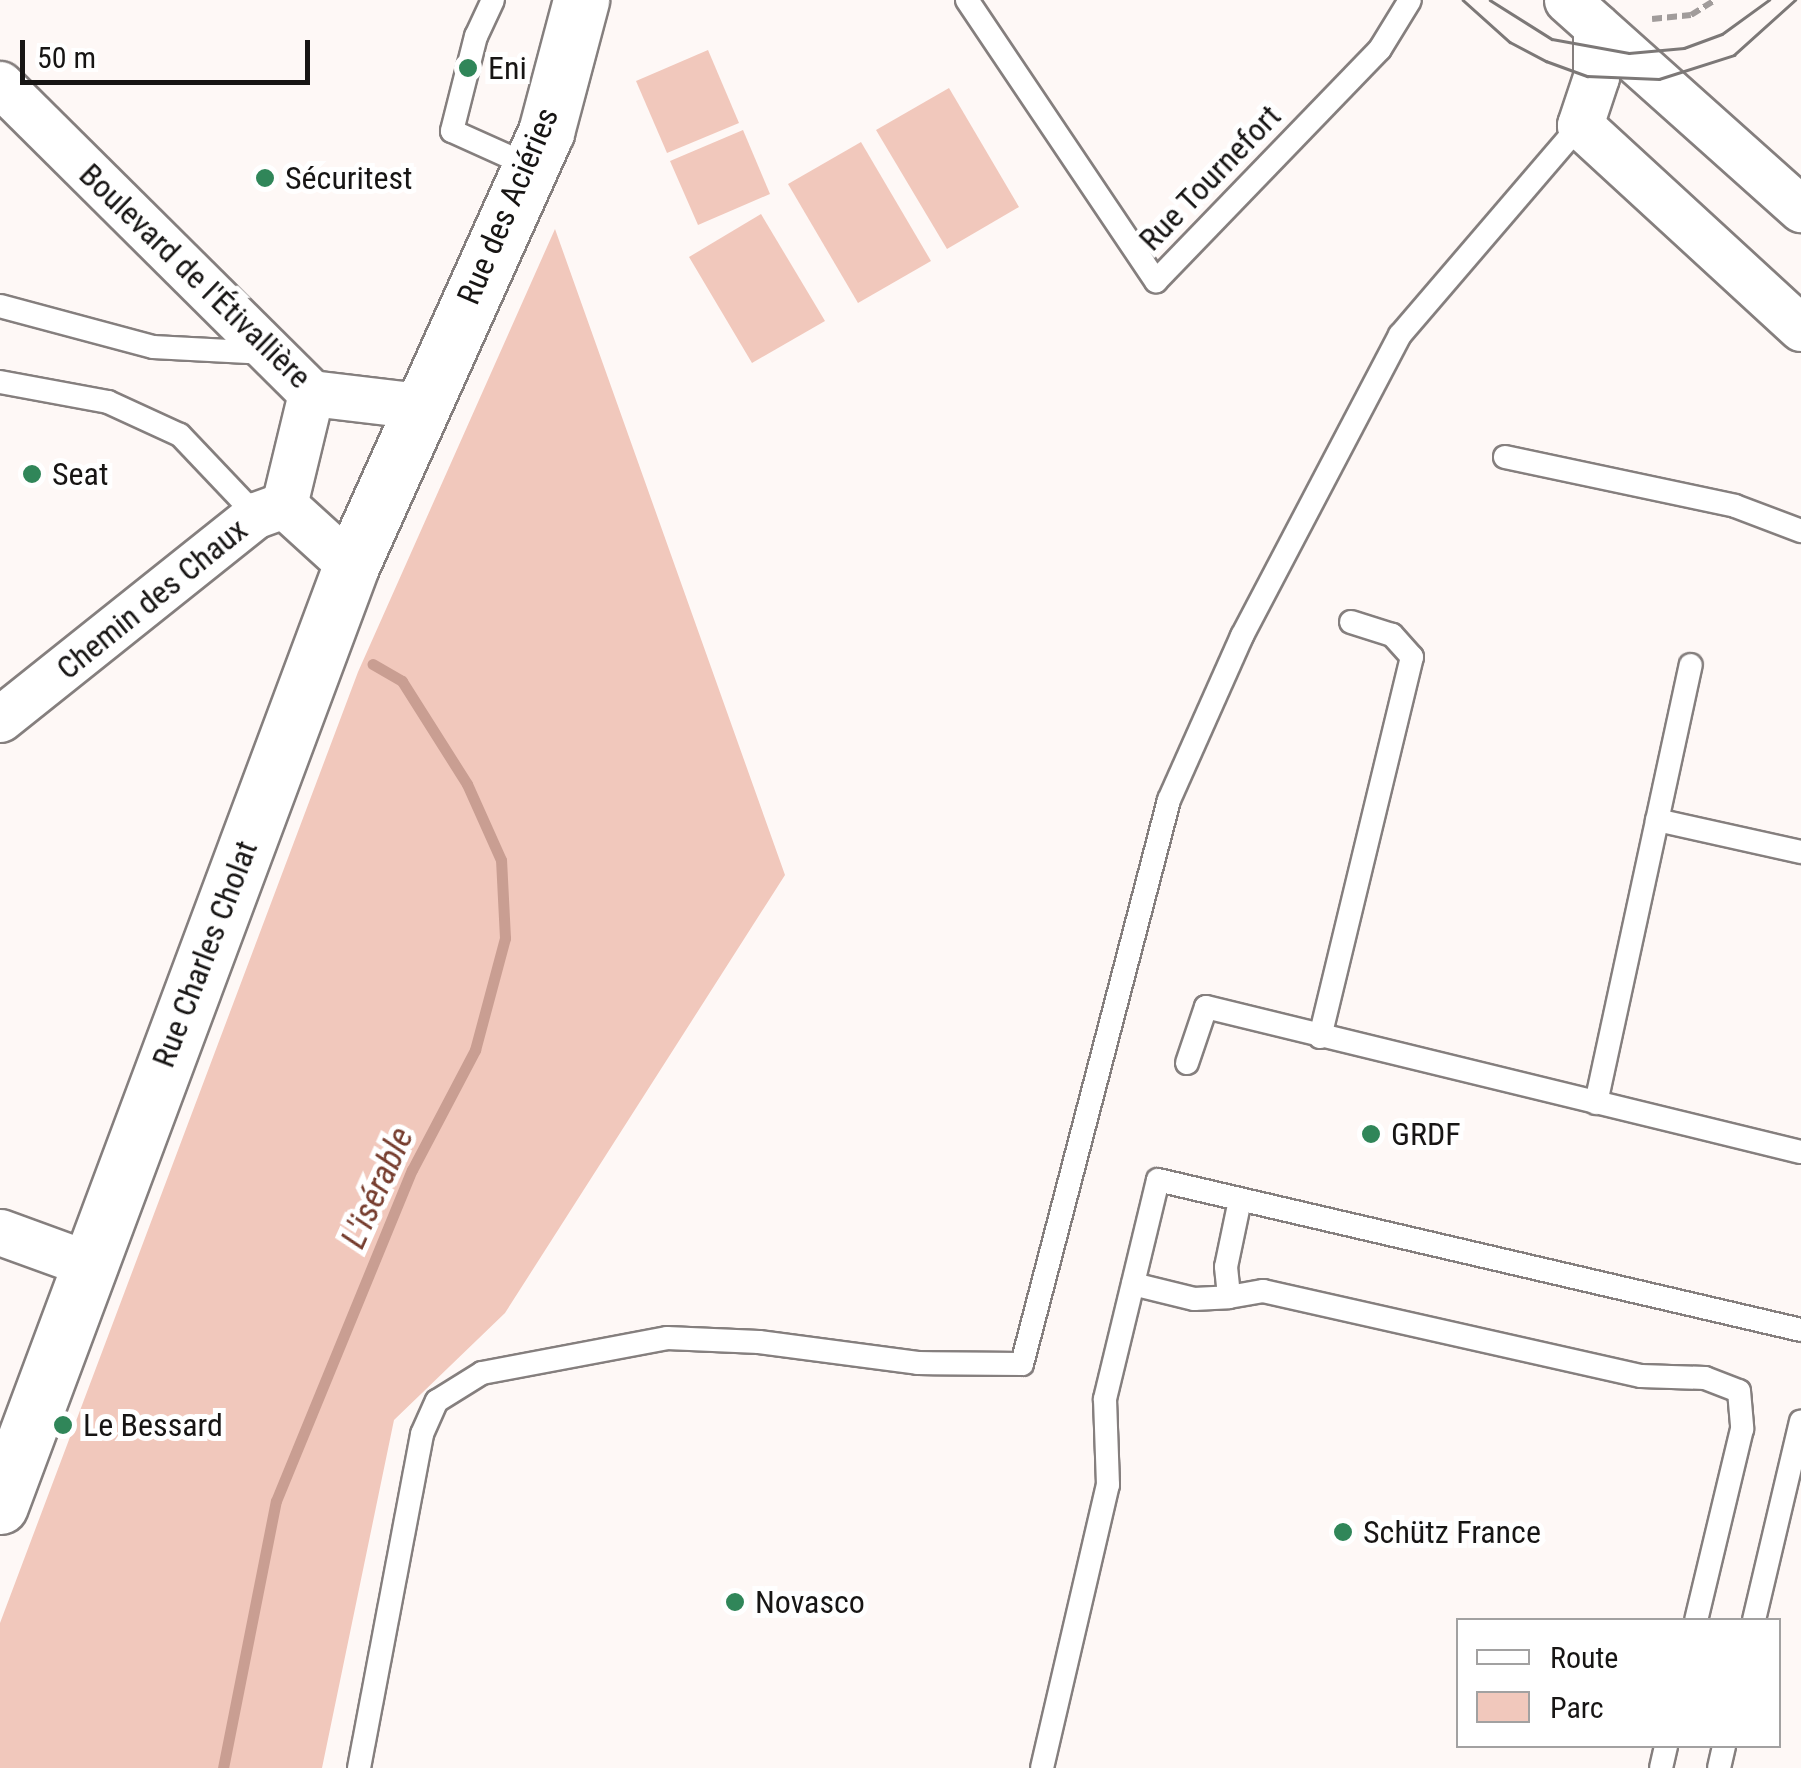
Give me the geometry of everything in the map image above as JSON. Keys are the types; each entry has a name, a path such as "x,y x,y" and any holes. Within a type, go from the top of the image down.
{"street":[{"name":"Rue des Aciéries","path":"420,406 530,166 580,0"},
{"path":"1600,14 1599,52 1580,125 1801,328"},
{"path":"1600,14 1801,208"},
{"name":"Boulevard de l'Étivallière","path":"0,84 311,394 420,406"},
{"path":"270,510 311,394"},
{"name":"Rue Charles Cholat","path":"0,1506 351,566 420,406"},
{"name":"Chemin des Chaux","path":"0,719 270,510 351,566"},
{"path":"0,1232 88,1264"}],"lane":[{"path":"493,0 476,36 452,131 530,166"},
{"name":"Rue Tournefort","path":"967,0 1156,280 1380,49 1410,0"},
{"path":"358,1768 422,1434 437,1400 482,1373 667,1338 759,1342 918,1363 1022,1364 1170,800 1242,636 1400,335 1580,125"},
{"path":"0,306 153,347 270,353"},
{"path":"0,382 108,402 180,435 270,510"},
{"path":"1505,457 1735,506 1801,531"},
{"path":"1320,1037 1410,679 1412,657 1392,636 1351,622"},
{"path":"1596,1103 1691,665"},
{"path":"1657,820 1801,852"},
{"path":"1187,1063 1206,1006 1801,1152"},
{"path":"1042,1768 1108,1484 1106,1399 1158,1180 1801,1330"},
{"path":"1229,1297 1226,1267 1240,1200"},
{"path":"1132,1284 1194,1299 1263,1292 1641,1376 1705,1378 1739,1391 1742,1429 1696,1618"},
{"path":"1754,1618 1801,1421"}],"path":[{"path":"1600,14 1659,21 1691,15 1715,0"}],"green space":[{"path":"708,50 739,123 667,153 636,81"},
{"path":"949,88 1019,207 947,249 876,130"},
{"path":"743,130 770,194 698,225 670,161"},
{"path":"861,142 931,261 858,303 788,184"},
{"path":"761,214 825,321 752,363 689,257"},
{"path":"555,229 785,875 505,1313 394,1420 322,1768 0,1768 0,1623 358,672"}],"waterway":[{"name":"L'isérable","path":"223,1768 276,1501 412,1170 475,1050 505,938 501,860 467,784 402,681 372,664"}],"tram line":[{"path":"1463,0 1510,42 1546,61 1587,76 1659,79 1734,55 1795,0"},
{"path":"1490,0 1552,39 1629,53 1684,48 1722,34 1769,0"}],"place":[{"name":"Eni","path":"468,68"},
{"name":"Sécuritest","path":"265,178"},
{"name":"Seat","path":"32,474"},
{"name":"GRDF","path":"1371,1134"},
{"name":"Le Bessard","path":"63,1425"},
{"name":"Schütz France","path":"1343,1532"},
{"name":"Novasco","path":"735,1602"}]}
